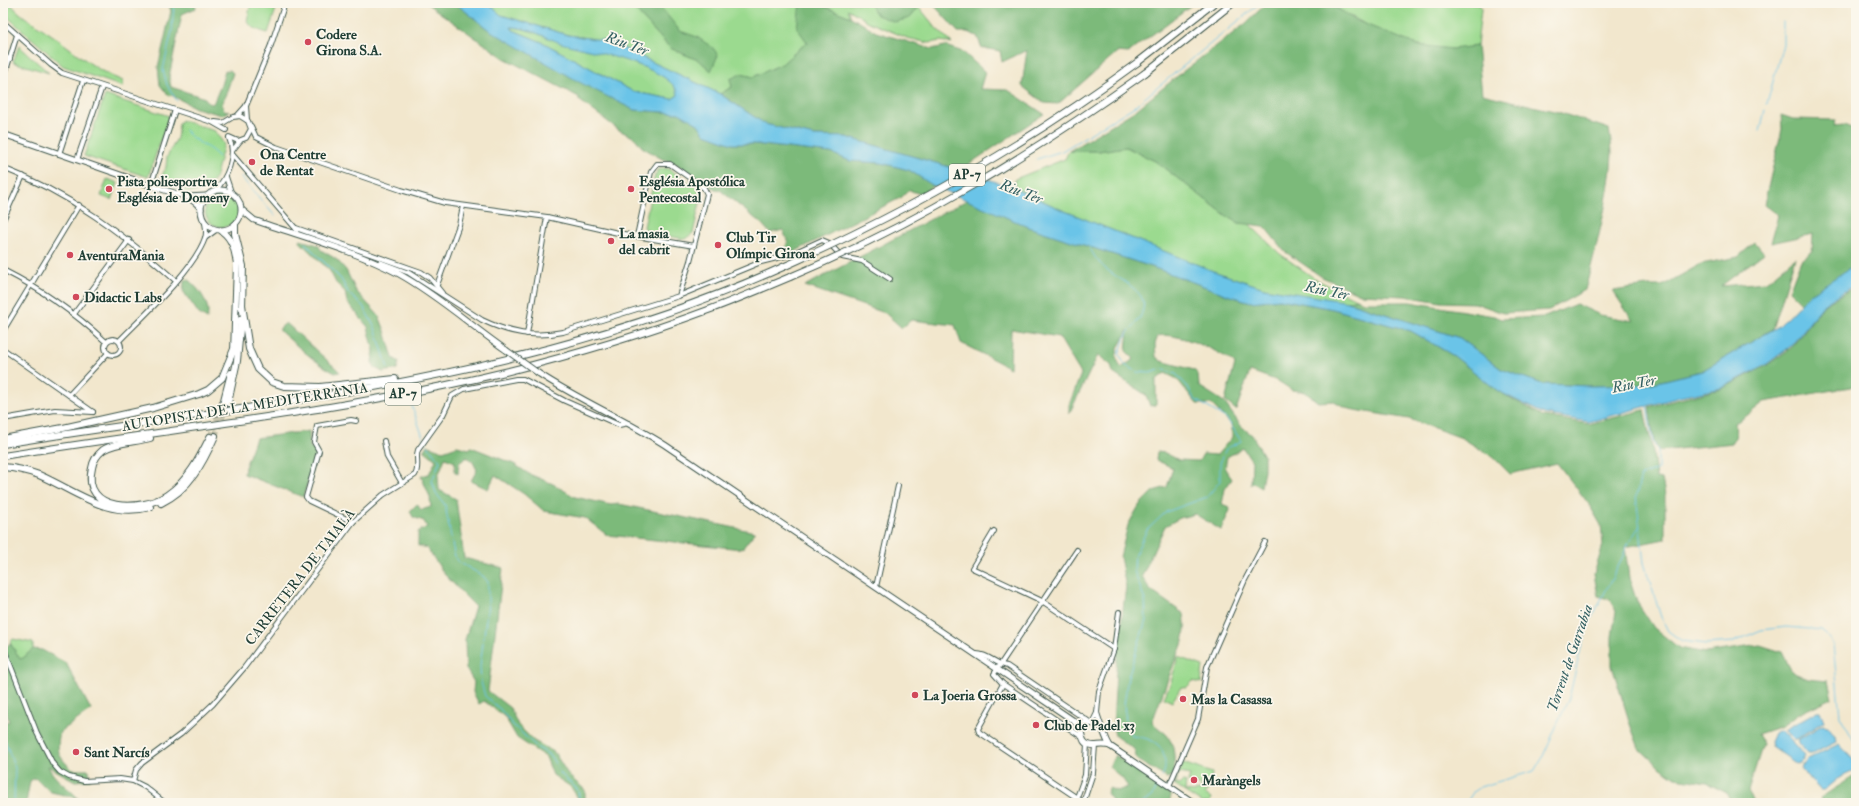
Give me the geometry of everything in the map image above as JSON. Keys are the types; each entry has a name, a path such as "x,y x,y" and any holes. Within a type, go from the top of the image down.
{"highway":[{"name":"AUTOPISTA DE LA MEDITERRÀNIA","path":"3,444 309,398 412,379 503,360 602,333 712,296 783,267 867,228 965,176 1063,116 1138,62 1214,3"},
{"name":"AUTOPISTA DE LA MEDITERRÀNIA","path":"3,456 191,429 365,401 457,383 548,361 660,327 712,309 790,277 879,236 972,186 1053,138 1145,74 1233,3"},
{"path":"219,230 228,235 235,250 237,264 233,366 225,403 237,361 242,305 243,266 235,234 236,224"},
{"path":"242,305 249,349 256,365 265,377 277,385 320,387 386,380 412,379"},
{"path":"3,439 153,408 199,394 208,390 222,378 234,350"},
{"path":"3,467 37,474 108,508 129,511 140,510 162,503 178,493 196,472 213,437 198,462 187,476 162,498 147,504 121,506 108,503 95,492 90,474 95,459 102,451 114,446 191,429"}],"main road":[{"path":"3,134 187,197 201,209 205,223 219,230 229,229 245,220 254,220 388,269 420,287 538,373 568,392 628,423 671,449 975,654 998,667 1074,721 1098,724 1102,728 1110,746"},
{"path":"187,197 206,196 215,191 223,190 231,192 240,202 242,210 254,220"},
{"path":"201,209 206,196"},
{"path":"236,224 242,210"},
{"path":"1074,721 1087,744 1110,746 1194,803"},
{"path":"1082,735 1090,724"},
{"path":"1097,744 1104,735"}],"street":[{"path":"212,122 223,123 237,116 246,106 271,45 285,3"},
{"path":"3,22 56,69 66,75 212,122 226,130"},
{"path":"3,80 18,35"},
{"path":"3,57 10,59"},
{"path":"59,154 83,81"},
{"path":"77,160 102,87"},
{"path":"246,106 247,120 256,137"},
{"path":"150,185 175,110"},
{"path":"237,116 247,120"},
{"path":"229,120 226,124 226,130 232,152 302,237"},
{"path":"246,138 250,133 251,126"},
{"path":"229,137 240,141"},
{"path":"215,191 226,177 232,152 240,141 246,138 256,137 276,147 428,199 463,206 547,217 637,236 694,246"},
{"path":"637,236 650,172 657,164 670,164 704,188 706,191 694,246 679,296"},
{"path":"3,168 23,176 78,205 130,240 176,281"},
{"path":"3,220 23,176"},
{"path":"226,177 231,192"},
{"path":"3,331 78,205"},
{"path":"436,287 459,225 463,206"},
{"path":"527,334 547,217"},
{"path":"119,341 176,281 195,256 205,238 207,230 205,223"},
{"path":"296,228 422,272 442,293 482,320 510,331 527,334 542,335 563,332 679,296 756,264 780,258 822,240 829,243 842,257 868,264 890,279"},
{"path":"205,238 219,230"},
{"path":"74,314 130,240"},
{"path":"364,259 405,271 436,287"},
{"path":"3,270 30,285 74,314 106,342"},
{"path":"113,338 119,341 121,346 120,351 113,355 108,353 105,347 106,342 113,338"},
{"path":"3,349 93,412 55,410 3,419"},
{"path":"69,394 108,353"},
{"name":"CARRETERA DE TAIALÀ","path":"133,781 136,770 142,763 181,734 213,704 244,668 353,522 383,495 416,474 418,450 443,415 453,395 464,389 523,379 619,425 628,423"},
{"path":"353,522 309,501 306,497 319,452 314,442 317,426 351,420 356,421"},
{"path":"384,441 387,457 402,484"},
{"path":"876,587 898,486"},
{"path":"994,531 972,568 1042,601 1114,649"},
{"path":"1167,785 1198,719 1207,667 1245,580 1265,542"},
{"path":"1077,550 994,674 1003,684 1082,735"},
{"path":"1102,728 1097,713 1099,691 1114,649 1119,612"},
{"path":"3,646 27,709 43,745 56,768 68,777 78,780 94,781 120,779 133,781 145,787 165,803"},
{"path":"998,667 1007,666 1090,724 1097,713"},
{"path":"1003,684 978,728 979,732 1083,802 1092,780 1097,744"},
{"path":"1075,803 1083,783 1086,768 1087,744"}],"green space":[{"path":"3,3 10,3 22,15 92,65 123,81 123,87 63,66 3,13"},
{"path":"168,3 195,3 196,8 182,14 169,77 171,87 205,98 208,103 213,104 225,71 230,70 233,73 222,105 224,110 229,111 222,115 196,108 171,95 169,96 160,85 158,67 171,11"},
{"path":"251,3 278,3 268,33 256,29 247,21"},
{"path":"426,3 455,3 489,30 634,110 679,113 698,124 705,134 732,144 754,144 831,153 850,161 881,163 909,170 934,186 920,194 909,190 902,197 794,252 779,257 788,243 783,230 770,233 762,224 720,190 715,189 673,162 662,159 642,147 635,138 619,130 579,100 579,97 504,58"},
{"path":"488,3 629,3 670,48 700,61 711,70 697,37 680,32 659,5 663,3 869,3 877,15 910,18 919,7 936,28 952,43 940,41 929,43 907,38 869,22 848,9 851,17 823,6 807,42 782,64 753,77 741,74 732,87 720,94 608,41 568,35 501,15"},
{"path":"629,3 663,3 659,5 680,31 697,37 713,48 718,55 711,71 700,61 670,48"},
{"path":"800,3 823,6 851,17 876,32 932,49 945,46 963,52 985,72 980,89 1008,90 1044,114 960,170 846,137 814,136 765,124 720,94 732,87 730,79 741,74 753,77 782,64 807,42 797,28"},
{"path":"869,3 886,3 888,6 891,3 918,3 919,7 910,18 895,22 877,15"},
{"path":"932,3 1194,3 1128,53 1117,52 1058,104 1044,103 1022,86 1027,50 1002,62 1000,51 982,48 977,36 967,32 958,32"},
{"path":"1267,3 1329,3 1355,20 1417,45 1452,49 1477,46 1482,94 1558,112 1609,129 1612,154 1611,170 1602,222 1585,290 1549,310 1503,313 1475,303 1440,302 1405,296 1360,294 1322,277 1284,251 1264,226 1239,223 1227,216 1155,161 1126,147 1099,151 1069,151 1136,110 1245,24"},
{"path":"1329,3 1479,3 1481,9 1477,46 1456,49 1422,46 1388,35"},
{"path":"511,27 530,31 646,68 662,76 673,85 678,95 672,99 634,92 544,43 513,30"},
{"path":"19,46 49,73 13,62"},
{"path":"105,95 169,116 148,177 84,156"},
{"path":"1781,115 1793,119 1836,120 1834,126 1844,125 1856,130 1856,265 1810,294 1801,303 1789,291 1801,260 1812,252 1813,234 1771,243 1778,215 1764,204 1782,129"},
{"path":"181,120 215,131 224,144 215,179 212,183 196,192 189,192 159,182 166,167 167,157 177,138"},
{"path":"1126,147 1155,161 1227,216 1239,223 1248,223 1280,254 1317,280 1356,299 1348,302 1264,288 1213,271 1060,209 1015,188 1015,179 1065,159 1069,151 1099,151"},
{"path":"664,168 669,169 696,187 702,194 693,233 685,239 649,233 644,227 655,175 658,170"},
{"name":"Pista poliesportiva Església de Domeny","path":"107,179 118,183 112,200 101,196"},
{"path":"219,193 225,193 229,194 236,200 239,210 238,217 232,224 225,227 219,227 215,226 208,220 205,213 205,207 206,203 212,196"},
{"path":"967,200 1031,228 1152,267 1230,296 1251,302 1280,299 1333,309 1411,331 1454,356 1498,391 1543,416 1589,424 1644,410 1653,451 1656,478 1662,479 1665,495 1665,539 1625,547 1629,578 1637,602 1654,628 1679,648 1706,653 1760,645 1782,652 1792,672 1808,679 1828,681 1832,698 1798,714 1782,726 1758,734 1763,744 1748,791 1755,803 1733,803 1727,793 1707,783 1676,778 1657,765 1639,748 1631,727 1612,666 1612,637 1616,611 1609,599 1598,596 1594,574 1603,545 1601,525 1588,503 1557,463 1510,474 1493,457 1462,438 1409,419 1349,409 1334,401 1318,402 1305,392 1292,390 1278,381 1250,371 1236,410 1225,401 1235,364 1220,354 1187,339 1166,335 1158,336 1155,344 1156,357 1161,361 1194,370 1198,374 1199,386 1224,402 1241,426 1252,435 1264,456 1264,470 1261,487 1253,483 1251,485 1252,461 1243,448 1227,457 1225,469 1232,479 1225,489 1222,504 1229,507 1230,510 1221,530 1195,514 1180,518 1165,526 1142,576 1150,590 1184,614 1185,620 1183,642 1152,722 1167,735 1172,744 1174,754 1174,775 1167,778 1137,760 1134,749 1115,736 1113,726 1117,653 1126,587 1120,557 1128,525 1140,504 1153,491 1167,487 1173,468 1156,460 1157,452 1165,453 1179,460 1199,461 1203,454 1217,455 1232,437 1232,425 1211,404 1197,404 1177,379 1165,373 1156,380 1156,405 1150,406 1146,395 1113,373 1111,365 1098,355 1069,414 1069,405 1081,374 1059,337 1011,329 1010,368 961,343 955,325 911,320 902,328 885,313 805,286","holes":["1128,330 1126,351 1134,359 1121,368 1116,357 1119,346"]},
{"path":"300,240 318,245 321,250 336,259 346,270 356,291 379,316 393,358 399,362 397,369 383,372 375,368 372,362 374,351 368,327 347,302 345,292 336,283 330,271 300,242"},
{"path":"1755,242 1764,253 1721,286 1766,282 1795,257 1773,329 1702,371 1645,385 1591,386 1542,384 1501,369 1460,338 1348,302 1356,299 1364,302 1410,302 1494,316 1501,319 1545,317 1576,304 1600,315 1633,321 1613,291 1647,286 1662,286 1701,264 1738,257"},
{"path":"187,279 199,291 206,302 208,308 207,319 199,314 183,291 184,281"},
{"path":"1856,286 1856,386 1764,402 1735,423 1736,434 1733,443 1659,451 1654,442 1649,407 1721,389 1766,366 1791,348 1824,305"},
{"path":"286,323 340,372 335,373 321,365 280,331 280,328"},
{"path":"309,431 310,447 315,449 317,454 303,497 244,474 245,467 256,438"},
{"path":"427,445 443,451 457,446 469,449 471,447 514,464 529,474 553,484 575,497 611,505 619,504 755,532 742,549 607,535 585,518 544,511 524,494 495,475 488,489 471,481 477,470 473,462 467,457 459,463 458,474 455,472 455,462 445,458 438,476 439,490 456,499 464,558 503,568 488,691 510,708 518,725 534,741 554,752 569,776 585,790 585,803 577,803 578,798 571,787 553,775 546,757 517,738 505,717 484,701 479,704 473,692 474,682 466,669 465,640 475,606 445,575 427,548 418,546 418,532 427,527 424,521 413,517 410,511 417,504 421,510 431,507 430,497 421,476 429,474 436,460 424,450"},
{"path":"13,639 33,643 33,649 20,659 10,643"},
{"path":"10,643 20,659 33,649 42,650 66,663 91,710 60,732 58,745 59,754 64,761 73,770 89,770 90,780 75,781 48,766 57,779 78,798 51,792 35,778 30,781 26,803 9,803 9,801 5,801 3,792 3,721 9,722 3,697 3,650"},
{"path":"1178,657 1203,666 1201,683 1193,681 1186,688 1181,687 1172,702 1164,698 1171,682"},
{"path":"1115,755 1171,796 1169,803 1110,803 1112,800 1107,793 1109,788 1117,791 1128,787 1122,778 1109,767"},
{"path":"1183,763 1212,773 1210,787 1205,794 1211,798 1209,803 1202,803 1174,785","holes":["1179,773 1190,775 1188,782 1201,786 1200,791 1185,791 1186,782 1183,781 1179,785 1175,784"]},
{"path":"1856,775 1856,803 1825,803 1820,798"}],"water":[{"name":"Riu Ter","path":"455,3 488,3 501,15 568,35 608,41 720,94 765,124 814,136 846,137 960,170 1015,188 1060,209 1213,271 1264,288 1348,302 1460,338 1501,369 1542,384 1591,386 1645,385 1702,371 1779,326 1810,294 1856,264 1856,284 1824,304 1791,346 1767,364 1722,388 1680,397 1589,422 1544,414 1498,391 1454,356 1411,331 1333,309 1280,299 1251,302 1230,296 1152,267 1031,228 932,185 909,170 881,163 850,161 831,153 754,144 732,144 705,134 698,124 679,113 634,110 581,83 489,30","holes":["511,27 531,31 561,43 608,55 646,68 662,76 673,85 678,95 672,99 634,92 544,43 513,30"]},
{"path":"1817,711 1820,711 1824,721 1797,739 1793,739 1784,730"},
{"path":"1822,725 1828,726 1835,736 1836,742 1812,754 1808,754 1798,743 1799,739"},
{"path":"1781,730 1805,756 1801,763 1797,764 1771,746 1770,742 1774,733"},
{"path":"1839,744 1856,763 1856,770 1837,779 1824,790 1820,790 1801,768 1808,759"}],"waterway":[{"path":"174,3 172,31 163,70 167,85 177,101"},
{"path":"1037,159 1062,151 1135,106 1260,3"},
{"path":"1767,104 1783,44 1783,22"},
{"path":"1760,131 1765,110"},
{"path":"185,130 193,138 219,157"},
{"path":"241,177 275,216"},
{"path":"305,243 341,279 349,294 363,306 375,328 388,368"},
{"path":"1089,246 1100,264 1132,287 1141,297 1143,303 1143,309 1140,317 1126,336 1119,354 1125,365 1137,372 1150,373 1162,369 1176,374 1188,387 1194,399 1227,419 1241,441 1226,449 1220,463 1220,481 1207,497 1166,512 1147,530 1135,554 1134,571 1145,600 1146,620 1128,677 1124,705 1126,721 1132,736 1150,740 1162,750 1165,762 1165,770 1162,777"},
{"path":"412,406 424,440"},
{"path":"1647,406 1653,442 1658,451 1658,469 1641,476 1636,496 1644,563 1661,617 1668,631 1682,641 1706,644 1733,642 1761,630 1786,627 1822,630 1833,644 1840,716 1856,744"},
{"path":"425,442 440,461 432,481 436,493 445,505 454,553 457,561 483,576 488,582 488,604 480,666 481,682 485,696 500,709 512,724 538,748 550,755 561,774 578,790 580,803"},
{"name":"Torrent de Garrabia","path":"1466,803 1474,791 1480,787 1534,771 1543,756 1569,698 1581,648 1589,623 1618,567 1629,542 1639,527"},
{"path":"3,735 15,768 14,803"},
{"path":"1143,803 1152,796 1157,785"}],"tunnel":[{"path":"215,436 228,403"},
{"path":"210,437 223,404"}],"place":[{"name":"Codere Girona S.A.","path":"308,42"},
{"name":"Ona Centre de Rentat","path":"252,162"},
{"name":"Pista poliesportiva Església de Domeny","path":"109,189"},
{"name":"Església Apostólica Pentecostal","path":"631,189"},
{"name":"La masia del cabrit","path":"611,241"},
{"name":"Club Tir Olímpic Girona","path":"718,245"},
{"name":"AventuraMania","path":"70,255"},
{"name":"Didactic Labs","path":"76,297"},
{"name":"La Joeria Grossa","path":"915,695"},
{"name":"Mas la Casassa","path":"1183,699"},
{"name":"Club de Padel x3","path":"1036,725"},
{"name":"Sant Narcís","path":"76,752"},
{"name":"Maràngels","path":"1194,780"}]}
